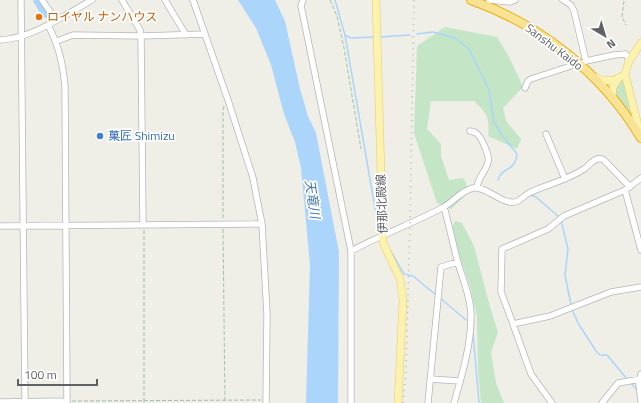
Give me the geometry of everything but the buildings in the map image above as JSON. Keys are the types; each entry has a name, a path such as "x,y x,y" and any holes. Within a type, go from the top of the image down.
{"highway":[{"name":"Sanshu Kaido","path":"471,0 480,2 516,19 583,63 591,75 612,97 639,135"}],"main road":[{"name":"伊那北殿線","path":"376,0 383,243 400,279 403,300 398,403"},
{"path":"639,135 626,74 629,61 641,43"},
{"path":"591,75 600,80 607,81 618,79 626,74"},
{"path":"612,97 613,87 618,79"}],"street":[{"path":"21,0 25,402"},
{"path":"42,0 56,20"},
{"path":"0,40 21,36 48,25 92,0"},
{"path":"122,0 140,30 141,36 144,225"},
{"path":"165,0 186,35"},
{"path":"193,0 228,100 253,178 262,224 268,314 266,402"},
{"path":"303,0 301,6 351,251 351,403"},
{"path":"489,0 510,2 515,0"},
{"path":"563,0 571,5 574,11 583,63"},
{"path":"0,402 67,402 65,87 63,65 56,41 48,25"},
{"path":"56,41 73,35 141,36 205,34"},
{"path":"525,88 528,81 531,79 583,63 614,55 626,54 629,61"},
{"path":"470,130 481,138 489,158 488,163 478,181 478,188"},
{"path":"546,134 565,179"},
{"path":"351,251 444,207 463,191 478,188 507,202 517,202 530,193 565,179 585,169 597,159 602,158 627,188 641,250"},
{"path":"552,403 531,374 514,324 501,292 502,248 548,229 560,219 627,188 641,178"},
{"path":"444,207 458,262 468,293 471,315 470,334 454,403"},
{"path":"0,226 262,224"},
{"path":"428,403 437,295 441,267 458,262"},
{"path":"514,324 550,316 611,292 641,287"},
{"path":"602,403 618,383 639,378 641,401"},
{"path":"430,379 460,381"}],"path":[{"path":"330,0 337,16 344,48 361,149"},
{"path":"624,0 622,17 626,25"},
{"path":"225,403 222,110 228,100"},
{"path":"144,225 144,403"},
{"path":"67,402 225,400 266,402"}],"green space":[{"path":"445,27 497,37 509,57 523,87 503,108 506,121 521,139 517,149 488,136 487,116 474,101 431,101 427,129 441,144 441,156 449,180 463,178 466,183 467,194 451,209 437,203 414,133 417,46"},
{"path":"622,80 625,81 633,119 616,96 616,87"},
{"path":"455,221 462,223 474,246 498,332 491,353 496,383 504,403 481,403 478,370 477,317 470,286 458,251 449,235"}],"water":[{"name":"天竜川","path":"238,0 275,0 285,21 300,89 308,116 316,133 339,252 338,403 306,403 310,265 301,168 295,142 284,114 271,65 256,28"}],"waterway":[{"path":"38,0 46,13"},
{"path":"335,0 345,35 351,38 374,37"},
{"path":"417,34 433,32 455,38 469,49 489,90 494,122 501,134 517,154 514,164 502,173 498,180"},
{"path":"345,35 379,231"},
{"path":"380,37 410,35"},
{"path":"531,195 536,197 559,217"},
{"path":"561,220 568,249 565,275 571,305"},
{"path":"390,250 404,274 413,276 436,295"},
{"path":"440,298 466,320"},
{"path":"572,309 578,323 596,351 600,355 607,355 627,379"},
{"path":"473,333 479,403"},
{"path":"631,383 638,391"}],"railway":[{"path":"403,403 406,371 414,0"}],"place":[{"name":"ロイヤル ナンハウス","path":"39,17"},
{"name":"菓匠 Shimizu","path":"100,136"}]}
